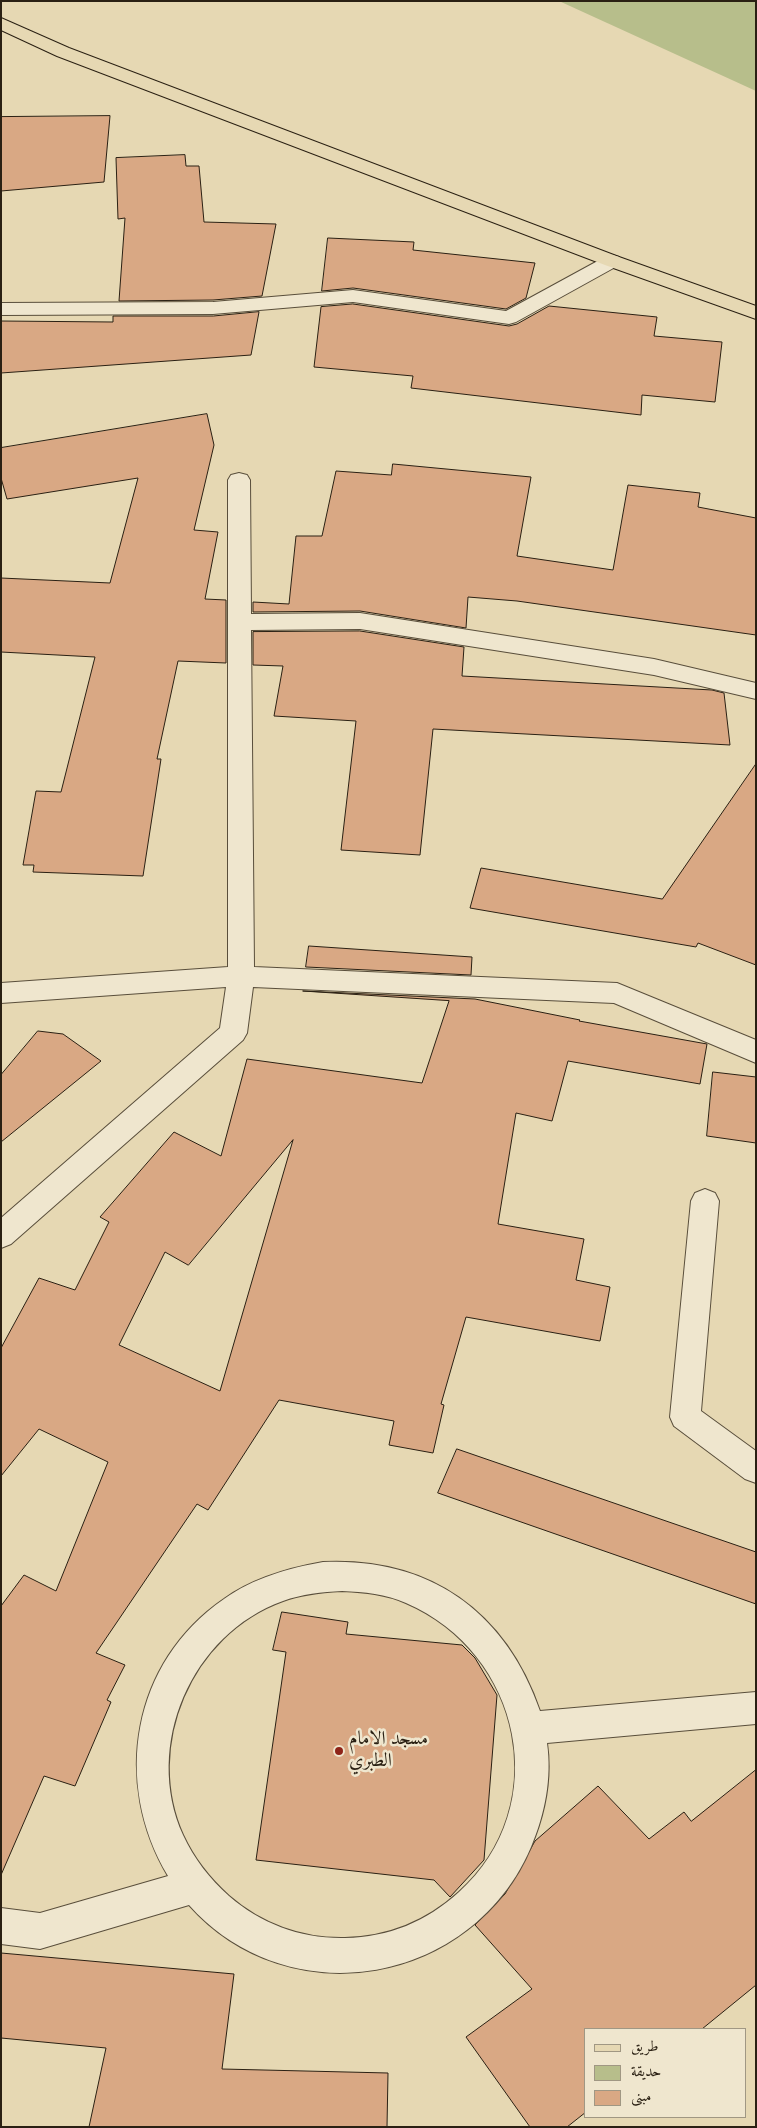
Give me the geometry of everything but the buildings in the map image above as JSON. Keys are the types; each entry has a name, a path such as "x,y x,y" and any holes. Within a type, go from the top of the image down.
{"main road":[{"path":"1,23 63,52 612,261 756,313"}],"street":[{"path":"1,309 213,308 353,296 509,318 612,261"},
{"path":"1,1236 232,1033 241,976 239,480"},
{"path":"240,622 360,621 654,667 756,691"},
{"path":"1,993 241,976 617,993 756,1052"},
{"path":"705,1201 685,1418 756,1469"},
{"path":"344,1579 404,1588 459,1615 502,1658 530,1712 532,1728 537,1772 524,1834 489,1888 436,1929 373,1951 305,1950 242,1928 191,1887 158,1832 145,1772 155,1712 183,1657 227,1615 282,1588 344,1579"},
{"path":"532,1728 756,1708"},
{"path":"1,1926 40,1931 191,1887"}],"green space":[{"path":"559,1 756,1 756,91"}],"place":[{"name":"مسجد الامام الطبري","path":"339,1751"}]}
